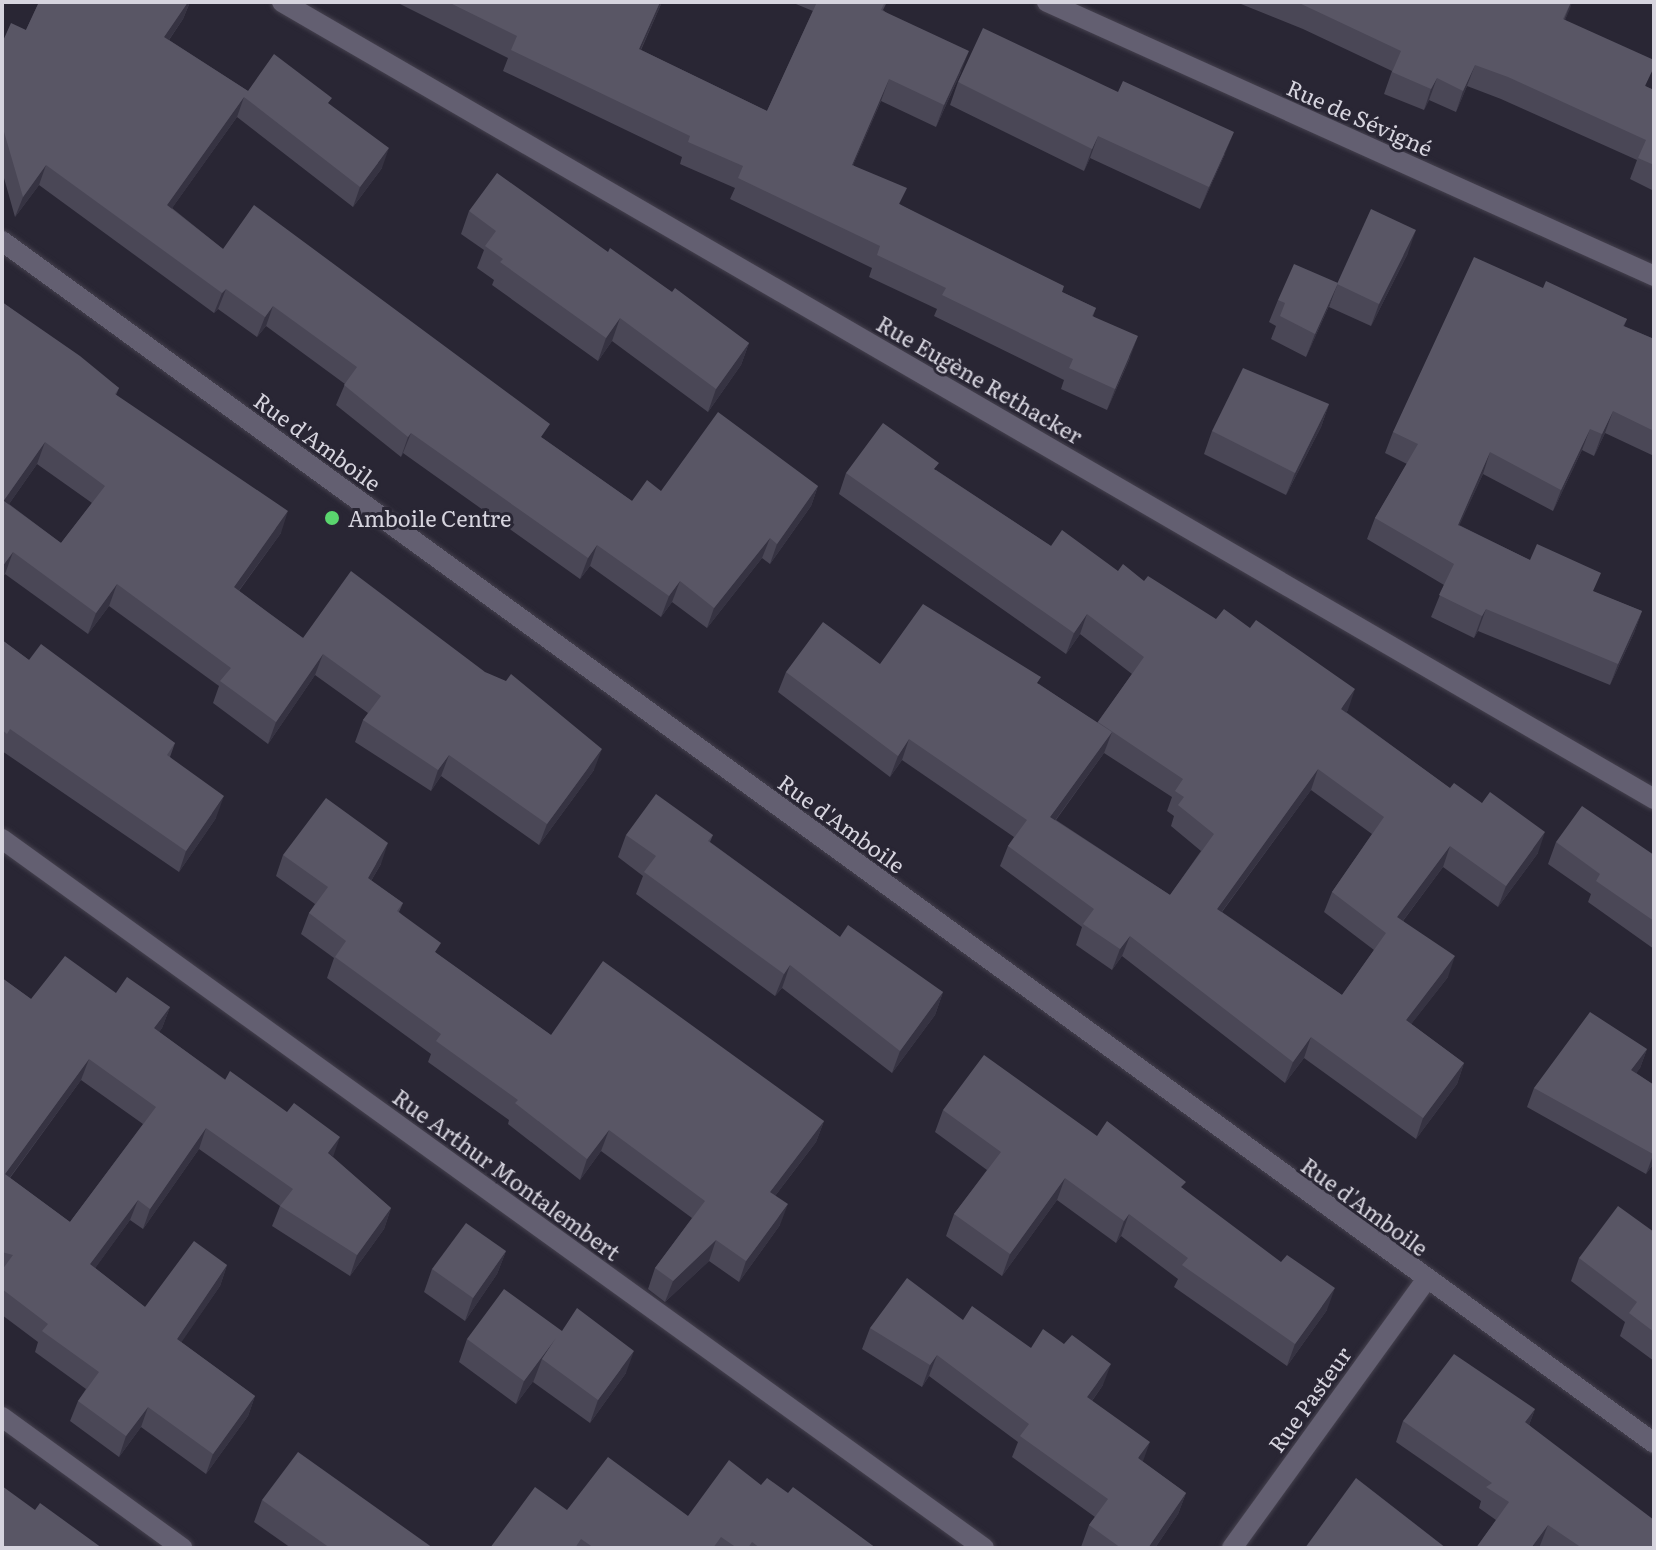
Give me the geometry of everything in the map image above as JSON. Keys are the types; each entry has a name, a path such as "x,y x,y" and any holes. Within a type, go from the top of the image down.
{"street":[{"name":"Rue Eugène Rethacker","path":"282,2 1654,799"},
{"name":"Rue de Sévigné","path":"1047,2 1654,276"},
{"name":"Rue d'Amboile","path":"2,241 1654,1443"},
{"name":"Rue Arthur Montalembert","path":"2,839 984,1548"},
{"name":"Rue Pasteur","path":"1232,1548 1426,1280"},
{"path":"2,1417 182,1548"}],"building":[{"path":"39,2 188,2 164,37 248,91 274,54 332,98 328,103 389,148 360,187 244,97 167,205 223,249 254,205 550,424 541,437 632,501 647,480 661,491 718,412 818,486 777,544 770,538 714,608 680,581 669,596 597,545 588,558 411,433 408,437 344,385 357,367 273,306 265,317 226,289 222,293 46,165 23,197 2,125 2,43 11,23 26,30"},
{"path":"448,2 660,2 639,49 767,111 817,2 885,2 881,10 969,51 944,105 889,79 852,165 907,188 899,204 1064,286 1062,292 1096,308 1092,316 1138,336 1115,389 1069,368 1073,359 942,295 946,288 877,255 880,246 738,178 743,166 688,142 690,136 511,50 517,36"},
{"path":"1297,2 1571,2 1563,19 1654,60 1645,86 1654,90 1654,165 1638,158 1646,140 1475,65 1463,91 1437,78 1431,89 1392,72 1401,51"},
{"path":"983,28 1118,92 1123,81 1234,132 1209,187 1098,136 1092,149 958,82"},
{"path":"497,173 608,252 610,248 672,292 675,288 749,343 716,389 620,318 606,338 500,262 503,259 485,246 496,231 469,211"},
{"path":"1371,209 1416,230 1379,304 1337,284"},
{"path":"1474,257 1543,288 1546,281 1627,319 1623,326 1654,339 1654,431 1613,411 1602,434 1590,429 1561,490 1490,452 1458,525 1530,560 1537,544 1601,573 1593,591 1642,611 1618,664 1486,609 1482,616 1439,595 1454,564 1375,518 1418,444 1393,432"},
{"path":"1294,264 1338,283 1315,334 1280,316 1285,303 1278,300"},
{"path":"2,302 80,356 119,388 115,394 288,511 234,587 270,614 303,638 351,571 485,672 506,681 511,674 602,749 547,824 449,755 438,770 363,720 381,696 323,654 276,722 220,681 231,668 117,584 96,613 13,552 2,567 4,501 61,543 105,486 45,442 2,503"},
{"path":"1243,368 1329,404 1295,473 1212,431"},
{"path":"883,423 939,463 934,469 1051,546 1062,530 1118,571 1123,564 1144,581 1148,576 1216,619 1224,609 1250,628 1256,620 1355,689 1341,709 1450,788 1454,783 1482,803 1490,792 1545,832 1506,886 1450,846 1397,917 1455,956 1406,1020 1464,1063 1423,1118 1311,1037 1293,1062 1130,936 1120,949 1083,924 1094,909 1008,846 1027,820 909,739 898,756 786,672 823,622 880,664 923,604 1041,677 1037,683 1112,732 1050,817 1170,895 1214,834 1178,805 1184,797 1175,791 1183,779 1098,722 1144,657 1087,614 1074,633 846,473","holes":["1318,769 1384,817 1332,892 1386,933 1342,995 1217,909"]},
{"path":"2,640 29,660 41,644 175,743 167,755 224,796 186,851 10,729 7,734 2,730"},
{"path":"656,794 713,835 708,841 840,937 848,925 943,992 900,1051 790,965 784,974 644,872 656,856 626,835"},
{"path":"326,798 388,843 368,878 403,903 397,911 441,943 435,952 551,1035 603,961 824,1121 770,1192 788,1204 746,1261 716,1240 673,1281 655,1268 705,1201 609,1130 587,1159 515,1103 518,1100 436,1041 441,1034 335,957 346,941 309,913 328,887 283,855"},
{"path":"1582,806 1654,855 1654,921 1596,881 1600,874 1556,842"},
{"path":"65,956 116,993 127,977 170,1007 154,1028 225,1080 230,1071 287,1112 294,1103 340,1137 328,1153 391,1208 357,1255 280,1206 293,1189 206,1128 150,1209 138,1200 90,1264 145,1307 194,1241 227,1265 177,1339 255,1396 213,1454 148,1407 126,1436 78,1401 99,1372 42,1331 48,1324 2,1289 2,1270 13,1255 2,1252 2,978 31,999","holes":["89,1059 156,1107 70,1222 5,1174"]},
{"path":"1590,1012 1647,1049 1631,1070 1654,1085 1653,1154 1534,1088"},
{"path":"984,1055 1097,1136 1107,1121 1186,1182 1181,1187 1281,1262 1287,1255 1335,1288 1295,1344 1182,1265 1188,1258 1129,1214 1124,1221 1065,1178 1010,1254 954,1214 1001,1152 943,1110"},
{"path":"1618,1206 1654,1232 1654,1332 1629,1313 1637,1302 1579,1258"},
{"path":"466,1223 506,1251 473,1298 432,1269"},
{"path":"907,1278 963,1320 972,1306 1031,1348 1043,1329 1064,1344 1072,1335 1111,1364 1087,1397 1150,1442 1138,1458 1186,1493 1148,1548 1121,1548 1089,1525 1108,1499 1020,1436 1029,1424 937,1355 930,1365 870,1328"},
{"path":"504,1289 562,1331 577,1308 634,1351 598,1400 542,1359 556,1338 524,1381 467,1339"},
{"path":"1454,1354 1535,1409 1525,1422 1654,1520 1654,1548 1582,1548 1548,1525 1531,1548 1476,1548 1509,1502 1486,1487 1492,1483 1403,1421"},
{"path":"298,1452 433,1548 330,1548 262,1500"},
{"path":"608,1457 688,1516 729,1460 761,1485 767,1478 788,1493 793,1487 876,1548 760,1548 752,1542 748,1548 737,1548 721,1537 713,1548 594,1548 581,1539 575,1548 490,1548 535,1487 567,1510"},
{"path":"1356,1478 1446,1548 1305,1548"},
{"path":"2,1486 35,1510 40,1503 102,1548 2,1548"}],"place":[{"name":"Amboile Centre","path":"332,518"}]}
